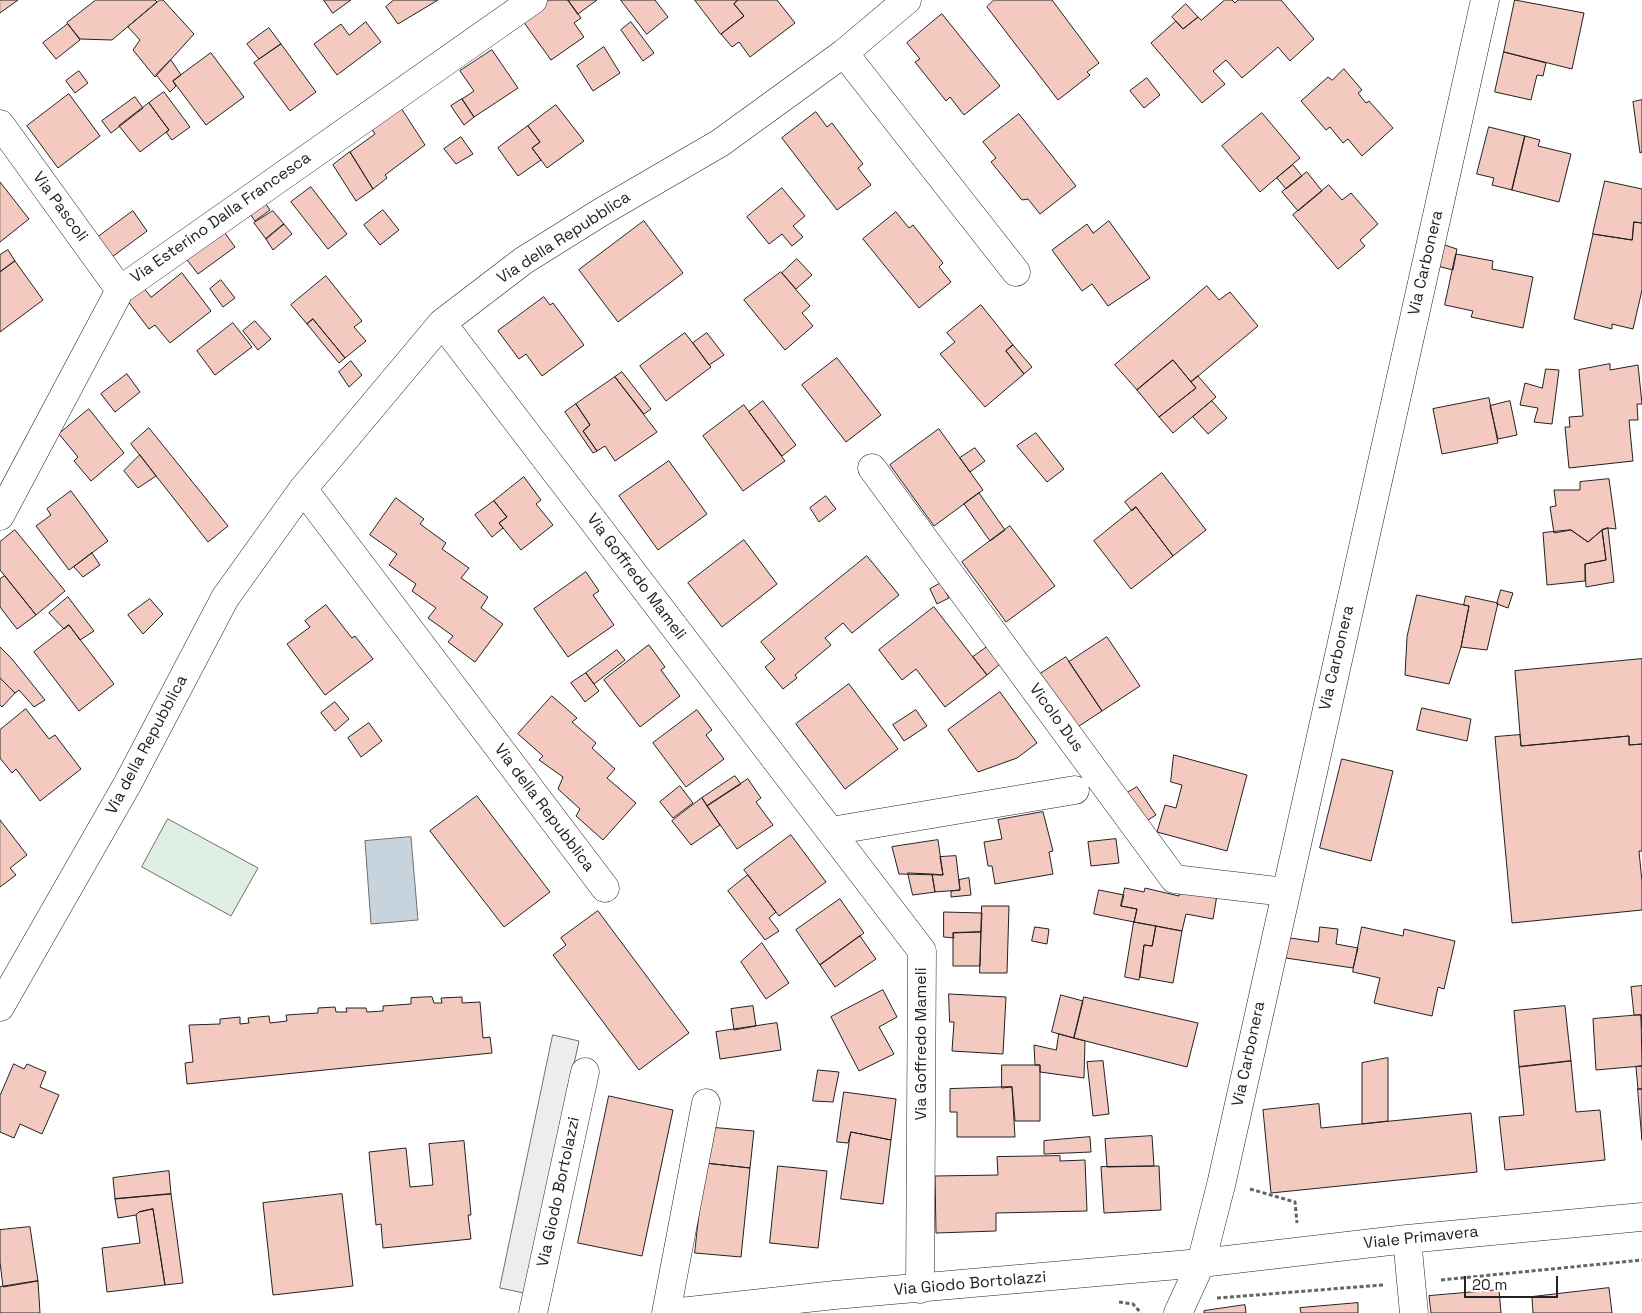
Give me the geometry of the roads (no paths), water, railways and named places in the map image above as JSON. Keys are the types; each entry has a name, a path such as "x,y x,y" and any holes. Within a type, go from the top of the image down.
{"street":[{"name":"Via Esterino Dalla Francesca","path":"0,516 120,290 533,0"},
{"name":"Via della Repubblica","path":"0,1007 128,783 225,598 303,489 442,323 522,261 720,143 844,53 907,0"},
{"name":"Via Carbonera","path":"1178,1313 1201,1263 1220,1185 1485,0"},
{"path":"844,53 1016,272"},
{"name":"Via Pascoli","path":"0,124 120,290"},
{"name":"Via Goffredo Mameli","path":"442,323 922,950 920,1289"},
{"name":"Vicolo Dus","path":"872,468 1174,879 1285,892"},
{"name":"Via della Repubblica","path":"303,489 605,888"},
{"path":"831,831 1075,790"},
{"name":"Via Giodo Bortolazzi","path":"533,1313 586,1072"},
{"path":"666,1313 706,1103"},
{"name":"Viale Primavera","path":"1201,1263 1408,1239 1642,1217"},
{"path":"1408,1239 1414,1313"},
{"name":"Via Giodo Bortolazzi","path":"671,1313 739,1309 920,1289 1201,1263"}]}
